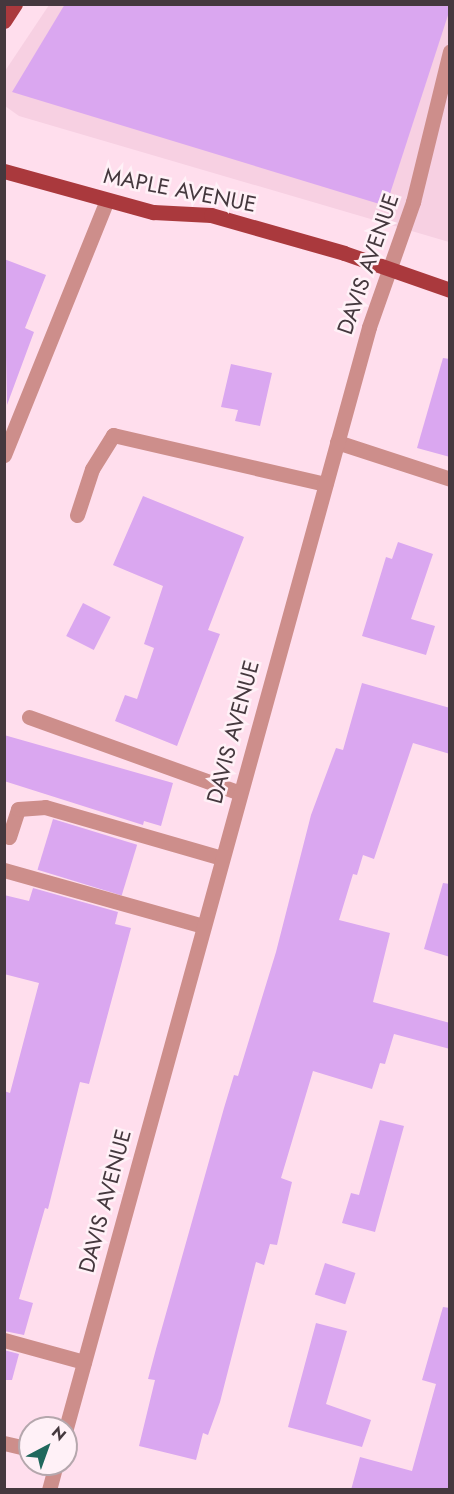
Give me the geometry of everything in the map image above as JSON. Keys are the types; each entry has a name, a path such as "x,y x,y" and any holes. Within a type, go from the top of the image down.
{"main road":[{"path":"4,21 15,4"},
{"name":"MAPLE AVENUE","path":"4,171 168,215 211,215 450,290"}],"street":[{"name":"DAVIS AVENUE","path":"69,1416 369,327 413,202 447,78 450,51"},
{"path":"4,455 108,200"},
{"path":"77,515 92,469 113,435 326,484"},
{"path":"337,442 450,479"},
{"path":"29,717 240,793"},
{"path":"9,837 18,809 45,807 222,858"},
{"path":"4,870 203,926"},
{"path":"4,1340 84,1362"}],"shaded area":[{"path":"49,5 449,5 449,242 19,116 5,106 5,71"}],"building":[{"path":"65,4 450,4 450,9 386,206 12,92"},
{"path":"4,259 46,275 25,328 34,332 7,405"},
{"path":"443,358 450,359 450,457 417,448"},
{"path":"231,364 272,373 260,426 235,421 238,410 221,407"},
{"path":"143,496 244,537 208,630 220,634 177,746 115,721 125,695 137,699 154,648 144,644 163,586 113,565"},
{"path":"398,542 433,554 411,619 435,626 426,655 362,636 386,557 392,559"},
{"path":"83,603 111,617 94,650 66,636"},
{"path":"362,683 450,708 450,754 413,743 374,859 363,855 357,875 353,874 339,920 390,933 373,1002 450,1023 450,1049 394,1034 385,1064 380,1063 372,1089 313,1071 281,1178 292,1182 277,1245 270,1244 264,1265 256,1262 220,1402 208,1435 203,1433 196,1460 139,1446 155,1380 148,1379 224,1108 234,1075 238,1076 276,952 311,815 336,748 343,750"},
{"path":"4,735 173,783 161,826 144,821 143,825 4,781"},
{"path":"53,819 137,845 122,895 38,870"},
{"path":"443,883 450,884 450,957 424,949"},
{"path":"33,888 118,912 115,924 131,928 89,1084 80,1082 48,1209 45,1208 19,1299 33,1303 24,1335 4,1331 4,1091 10,1093 39,983 4,974 4,895 29,901"},
{"path":"380,1120 404,1126 375,1232 342,1223 351,1193 359,1195"},
{"path":"325,1263 355,1273 345,1304 315,1294"},
{"path":"443,1307 450,1308 450,1490 351,1490 360,1457 412,1471 436,1384 422,1380"},
{"path":"316,1323 347,1331 326,1404 371,1420 362,1447 288,1427"},
{"path":"4,1350 19,1354 12,1380 4,1380"}]}
